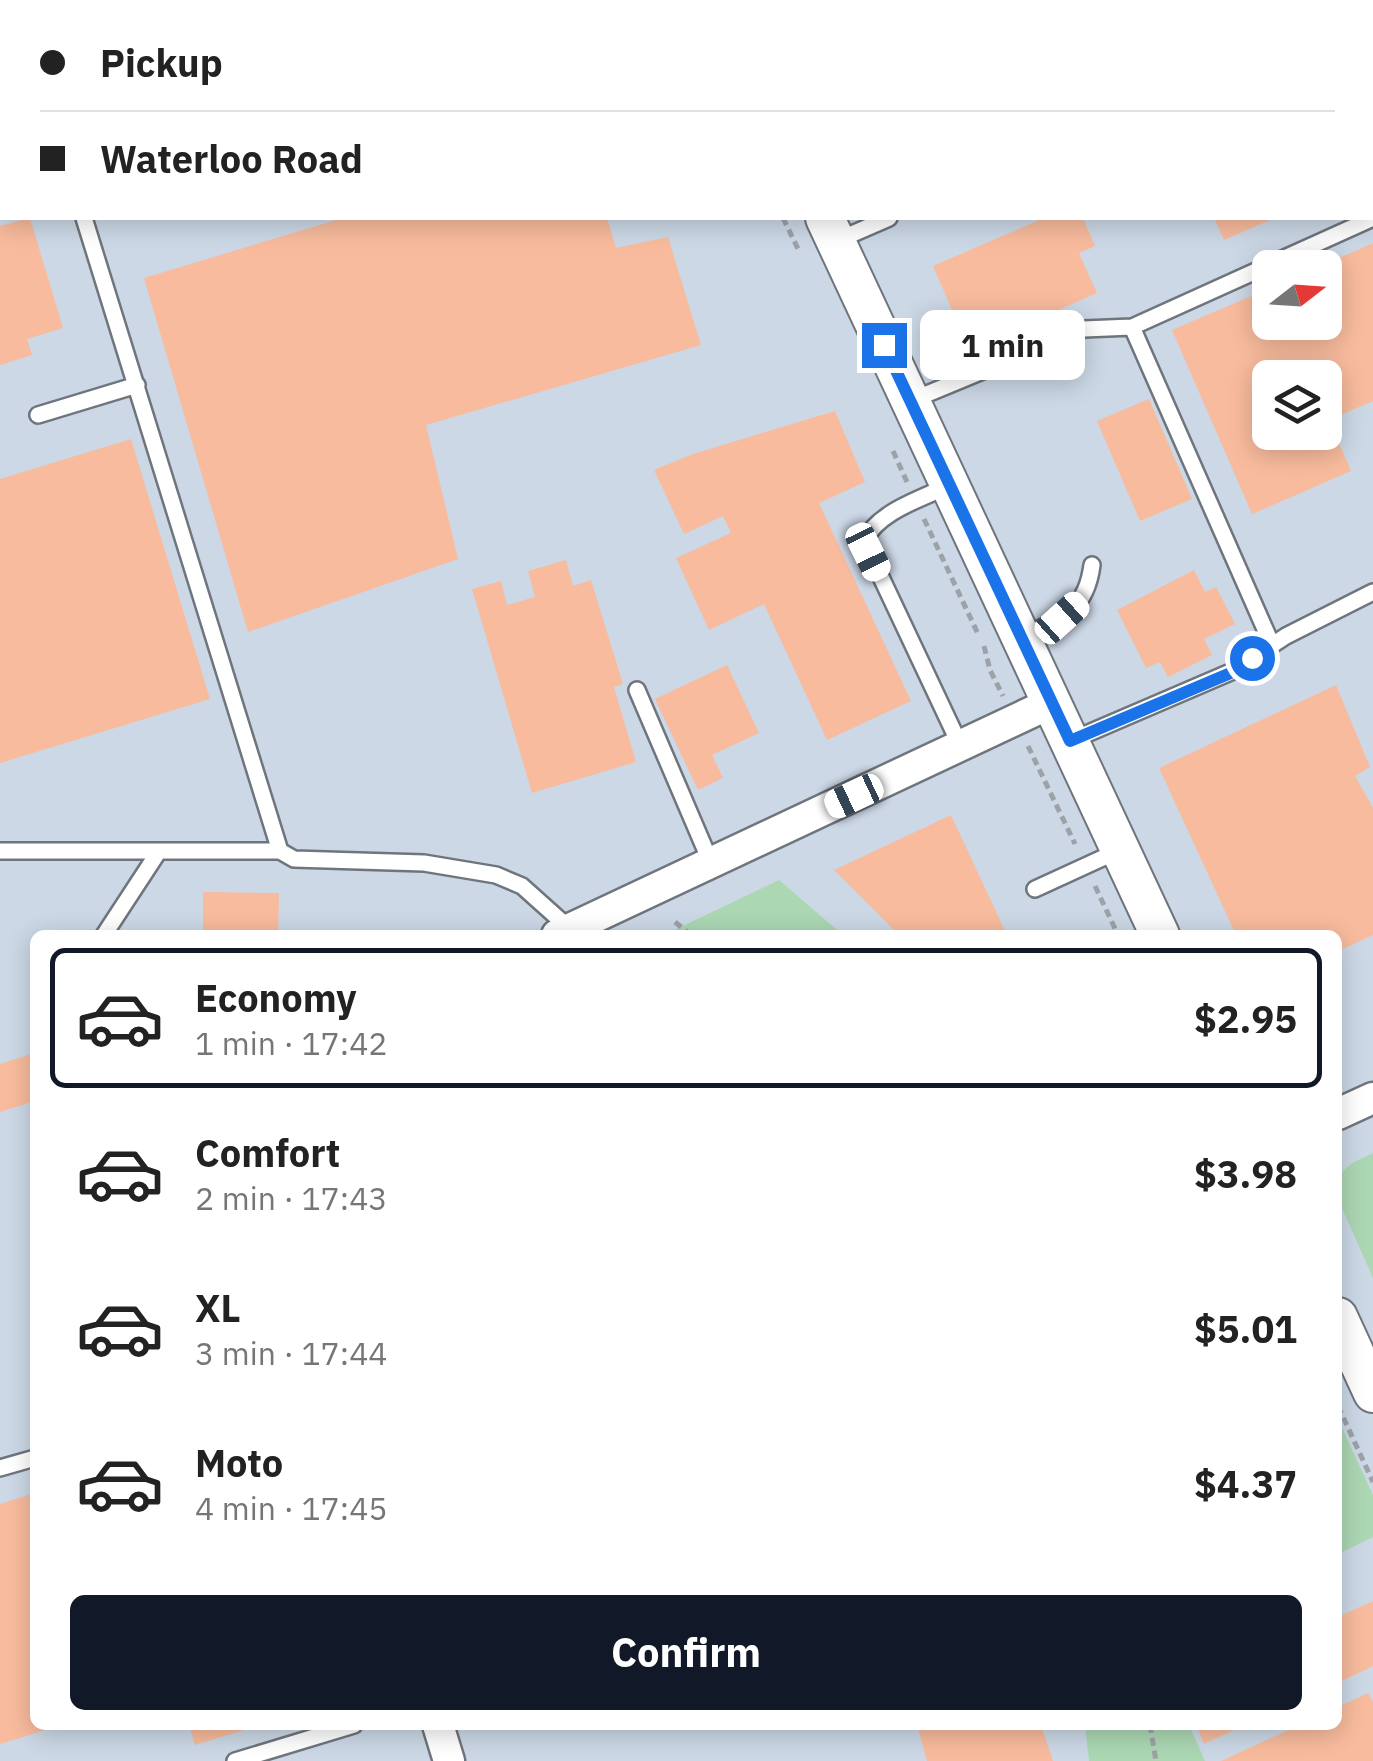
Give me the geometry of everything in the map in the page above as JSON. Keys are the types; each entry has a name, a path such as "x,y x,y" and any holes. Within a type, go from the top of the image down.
{"street":[{"path":"830,229 1158,930"},
{"path":"567,930 1051,702"},
{"path":"1342,1112 1373,1098"},
{"path":"1342,1326 1373,1393"},
{"path":"440,1730 449,1761"}],"lane":[{"path":"85,220 280,851"},
{"path":"830,229 878,220"},
{"path":"910,401 1084,329 1132,327 1369,220"},
{"path":"1132,327 1272,645"},
{"path":"38,415 137,385"},
{"path":"950,485 888,515 864,541 960,745"},
{"path":"1021,637 1062,618 1079,603 1089,587 1092,564"},
{"path":"1070,741 1233,672 1272,645 1373,592"},
{"path":"637,690 711,862"},
{"path":"1035,889 1120,850"},
{"path":"0,851 280,851 294,859 424,863 496,875 522,886 561,930"},
{"path":"107,930 159,851"},
{"path":"0,1468 30,1459"},
{"path":"235,1761 337,1730"}],"path":[{"path":"785,220 800,252"},
{"path":"886,436 985,648 994,678"},
{"path":"675,922 685,930"},
{"path":"1342,1415 1373,1482"},
{"path":"1151,1730 1156,1761"}],"shaded area":[{"path":"0,220 1373,220 1373,1761 0,1761"}],"green space":[{"path":"779,880 837,930 674,930"},
{"path":"1373,1153 1373,1278 1342,1208 1342,1172"},
{"path":"1342,1428 1373,1495 1373,1537 1342,1552"},
{"path":"1086,1730 1191,1730 1205,1761 1089,1761"}],"building":[{"path":"31,220 63,328 27,339 32,355 0,365 0,226"},
{"path":"336,220 608,220 616,248 668,237 701,345 426,425 458,559 248,632 144,278"},
{"path":"1039,220 1084,220 1095,246 1079,253 1097,293 969,349 933,266"},
{"path":"1215,220 1270,220 1224,240"},
{"path":"1373,243 1373,401 1342,414 1342,360 1252,360 1252,450 1342,450 1351,471 1252,514 1172,330 1252,296 1252,340 1342,340 1342,257"},
{"path":"1149,399 1192,499 1140,521 1097,421"},
{"path":"835,411 865,482 819,503 911,701 827,740 764,604 709,630 676,558 731,533 723,516 684,534 654,470 693,454"},
{"path":"131,439 210,699 0,763 0,479"},
{"path":"566,560 573,586 591,580 623,684 614,687 636,762 532,793 472,589 501,581 507,605 535,597 528,571"},
{"path":"1194,570 1205,592 1216,587 1235,624 1204,639 1212,655 1168,677 1160,662 1146,668 1117,610"},
{"path":"727,665 759,733 712,755 723,778 698,790 655,699"},
{"path":"1336,685 1370,767 1355,776 1373,808 1373,935 1342,949 1342,930 1234,930 1159,768"},
{"path":"951,815 1005,930 894,930 834,870"},
{"path":"203,892 279,893 278,930 203,930"},
{"path":"30,1055 30,1103 0,1112 0,1064"},
{"path":"30,1495 30,1730 45,1730 0,1744 0,1504"},
{"path":"1373,1601 1373,1666 1342,1681 1342,1615"},
{"path":"1368,1693 1373,1702 1373,1761 1221,1761 1288,1730 1342,1730 1342,1705"},
{"path":"190,1730 245,1730 195,1745"},
{"path":"918,1730 1043,1730 1053,1761 927,1761"},
{"path":"1198,1730 1234,1730 1204,1744"}],"route":[{"path":"884,345 1070,741 1233,672 1252,658"}]}
